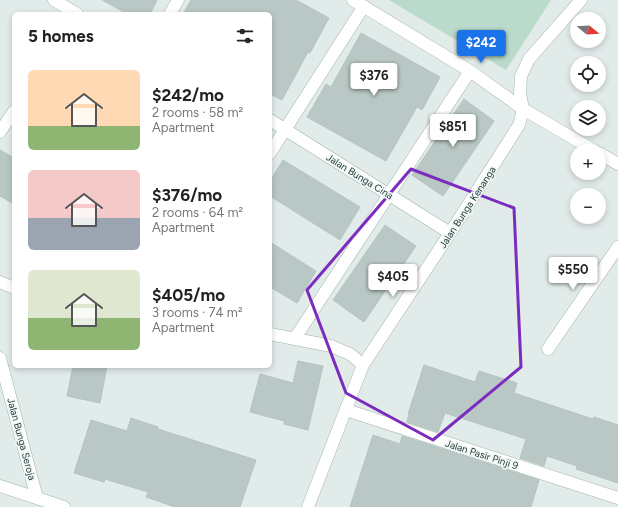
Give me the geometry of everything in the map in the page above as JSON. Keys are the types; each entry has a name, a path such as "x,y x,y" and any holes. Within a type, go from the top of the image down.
{"street":[{"path":"54,0 74,12"},
{"path":"171,12 178,0"},
{"path":"524,109 520,93 521,76 529,59 581,0"},
{"path":"272,150 358,3 470,71 524,109 583,144"},
{"path":"295,338 470,71"},
{"name":"Jalan Bunga Kenanga","path":"308,507 363,365 519,125 524,109"},
{"path":"0,132 12,114"},
{"name":"Jalan Bunga Cina","path":"272,121 450,233"},
{"path":"606,157 618,164"},
{"path":"548,349 618,247"},
{"path":"0,282 12,287"},
{"path":"272,334 331,346 350,354 363,365"},
{"name":"Jalan Bunga Seroja","path":"0,358 37,498"},
{"name":"Jalan Pasir Pinji 9","path":"346,410 618,498"},
{"path":"0,486 64,507"}],"highlighted area":[{"path":"411,169 514,208 521,367 433,440 346,393 307,290"}],"green space":[{"path":"389,0 551,0 506,70"}],"building":[{"path":"102,0 157,0 151,12 124,12"},
{"path":"191,0 296,0 329,18 310,53 308,52 282,100 272,95 272,12 184,12"},
{"path":"361,33 440,77 422,110 417,107 386,161 307,117 326,84 331,87"},
{"path":"464,99 494,121 443,196 412,175"},
{"path":"0,150 12,157 12,203 0,196"},
{"path":"283,160 360,207 340,240 272,197 272,178"},
{"path":"385,225 416,246 364,322 333,300"},
{"path":"272,243 316,271 297,303 272,288"},
{"path":"298,361 323,366 308,430 284,424 284,421 250,412 260,374 293,383"},
{"path":"424,365 475,382 479,371 517,383 514,393 593,419 594,417 618,425 618,483 576,469 577,466 547,456 544,466 520,458 526,439 445,413 438,432 407,422 408,414"},
{"path":"73,368 107,368 100,403 67,396"},
{"path":"131,418 158,427 158,429 256,460 240,507 175,507 146,497 148,492 105,479 104,482 74,473 91,420 127,431"},
{"path":"373,435 400,444 402,436 539,480 531,507 350,507"}]}
